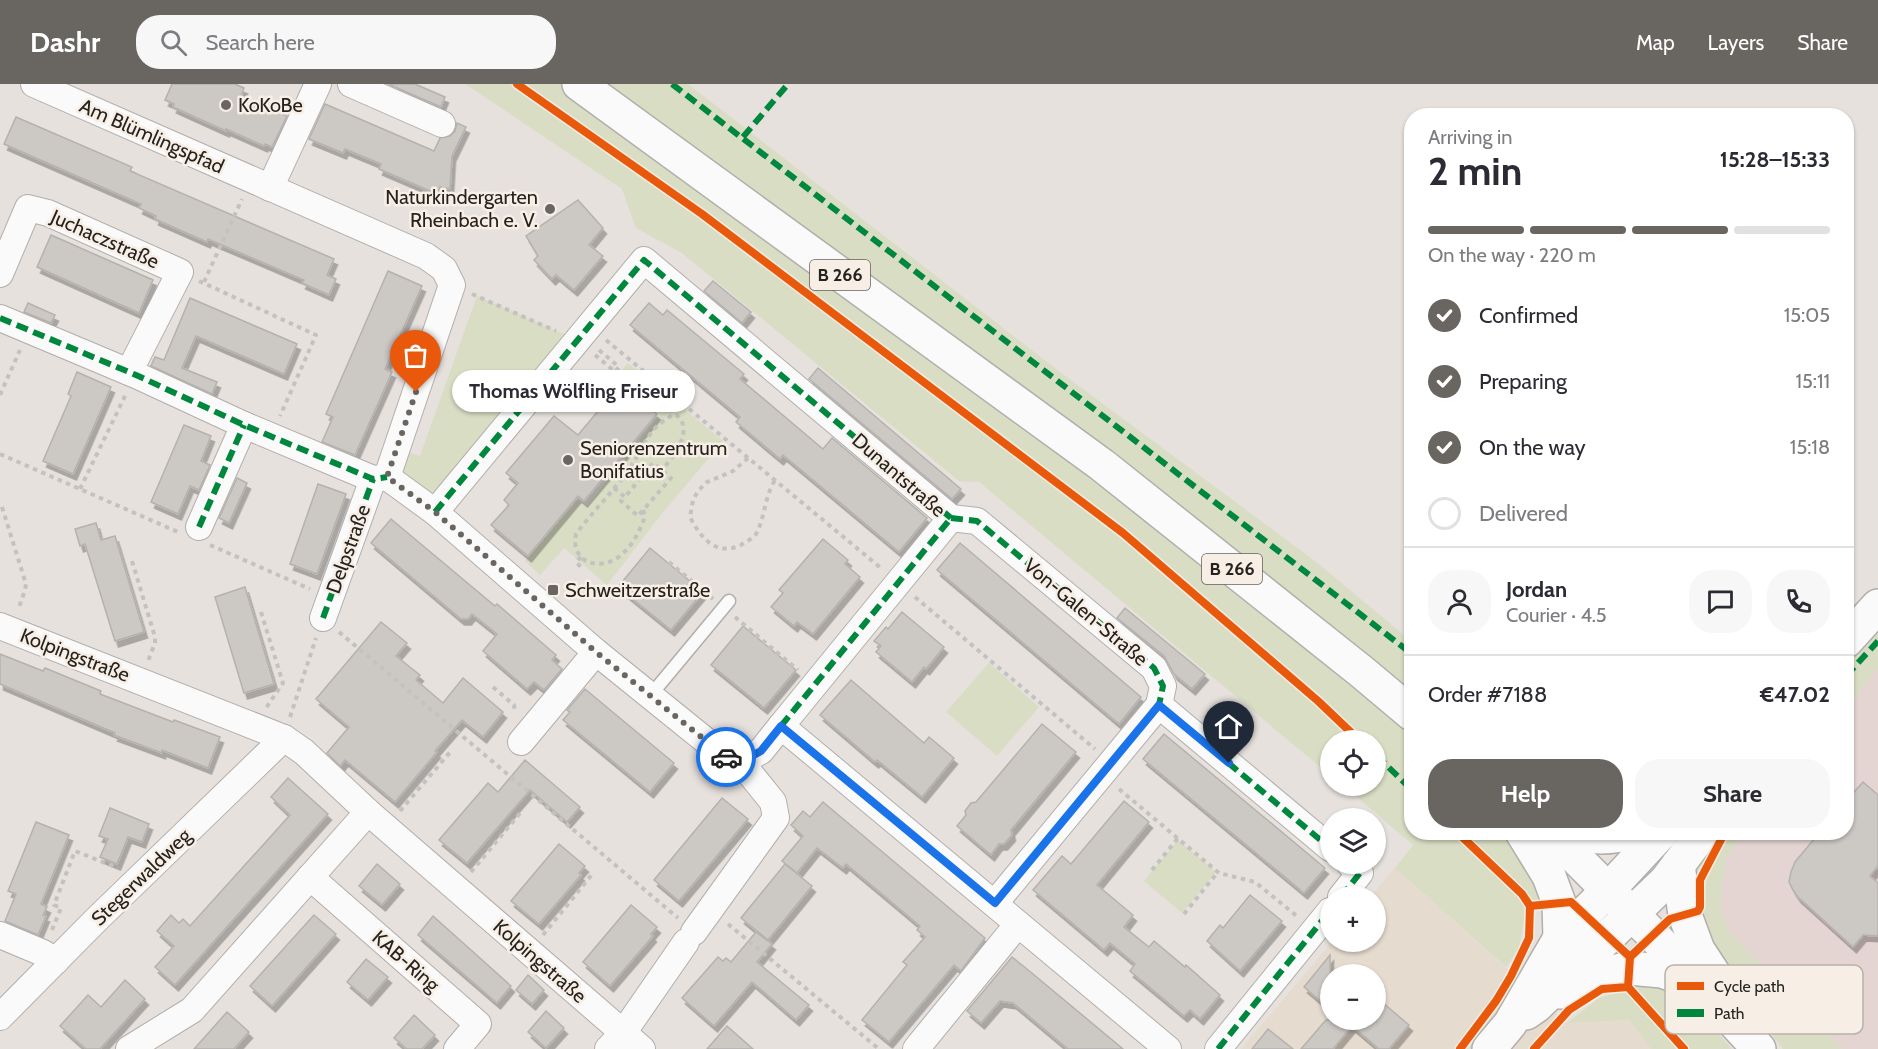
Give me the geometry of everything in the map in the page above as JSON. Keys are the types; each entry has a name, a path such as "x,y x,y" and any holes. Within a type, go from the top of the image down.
{"main road":[{"name":"B 266","path":"579,84 1102,465 1404,707"},
{"path":"1854,632 1878,606"},
{"path":"1527,840 1549,876 1558,903 1560,938"},
{"path":"1558,840 1680,965"},
{"path":"1489,1049 1509,1024 1560,938 1655,840"},
{"path":"1536,1006 1666,881 1697,840"},
{"path":"1678,865 1685,915 1698,950 1708,965"},
{"path":"1509,1024 1582,980 1629,968 1665,972"},
{"path":"1746,1034 1761,1049"},
{"path":"1751,1034 1761,1049"}],"street":[{"name":"Am Blümlingspfad","path":"34,84 426,256 444,269 452,285"},
{"path":"261,184 318,84"},
{"path":"351,84 442,124"},
{"name":"Juchaczstraße","path":"0,274 28,208 48,213 180,272 132,373"},
{"name":"Dunantstraße","path":"582,332 644,260 951,518 781,726"},
{"path":"452,285 380,478 435,512 596,652 726,757 748,758 761,751 781,726 1168,1049"},
{"name":"Delpstraße","path":"0,318 132,373 244,425 380,478 326,608"},
{"path":"435,512 582,332"},
{"path":"196,535 244,425"},
{"name":"Von-Galen-Straße","path":"951,518 976,521 1154,668 1163,686 1159,705"},
{"name":"Kolpingstraße","path":"5,628 284,738 304,752 377,820 529,951 616,1041 642,1049"},
{"path":"527,735 596,652"},
{"path":"995,903 1159,705 1320,840"},
{"name":"Stegerwaldweg","path":"0,1017 49,957 141,877 284,738"},
{"path":"616,1041 776,818 773,802 748,771 748,758"},
{"path":"129,1049 192,1010 310,877 377,820"},
{"path":"1350,886 1359,874"},
{"name":"KAB-Ring","path":"310,877 478,1024 457,1049"},
{"path":"916,1049 1018,924"},
{"path":"1218,1049 1320,925"},
{"path":"0,935 49,957"}],"lane":[{"path":"650,696 727,605"}],"path":[{"path":"204,282 261,184"},
{"path":"452,285 582,332 748,458 898,582 1218,872 1255,882 1315,932"},
{"path":"0,395 28,330"},
{"path":"615,372 619,367 597,348 593,353 615,372 624,379 628,373 680,418 683,426 681,442 673,457 662,470"},
{"path":"80,489 132,373"},
{"path":"643,510 645,516 641,528 633,543 620,556 600,564 580,557 574,543 576,534 631,466 651,432 675,414"},
{"path":"0,454 196,535 326,608 690,937"},
{"path":"748,458 733,471 707,482 693,500 690,517 698,533 711,545 722,549 736,547 751,540 759,526 765,501 775,480"},
{"path":"653,463 662,470 671,478 638,516 621,501 653,463"},
{"path":"614,488 625,497"},
{"path":"580,557 576,562 582,568"},
{"path":"669,562 727,605 814,684"},
{"path":"284,738 326,608"},
{"path":"253,725 283,683 261,612"},
{"path":"493,687 514,705 515,713 527,735"},
{"path":"377,820 451,751"},
{"path":"457,889 521,812"},
{"path":"1152,870 1178,838"},
{"path":"529,951 594,872"},
{"path":"1184,914 1218,872"},
{"path":"711,910 879,1049"}],"shaded area":[{"path":"1878,669 1878,1049 1842,1049 1828,1034 1863,1034 1863,965 1761,965 1728,931 1720,904 1726,858 1740,840 1854,840 1854,698"},
{"path":"1395,868 1567,1023 1629,1020 1651,1049 1241,1049 1323,952 1386,952 1386,886 1379,886"}],"green space":[{"path":"465,84 688,84 1060,372 1315,561 1404,635 1404,837 1386,822 1386,808 1370,808 1356,796 1386,796 1386,730 1320,730 1320,767 979,482 959,481 682,253 636,228 622,189"},
{"path":"477,296 571,337 442,488 429,494 407,477 404,472 403,459 405,451 420,456"},
{"path":"628,363 723,441 656,521 607,585 564,548 540,575 525,561 578,500 587,506 660,415 644,402 649,394 630,379 625,384 617,376"},
{"path":"1878,624 1878,669 1854,698 1854,653"},
{"path":"989,663 1039,707 997,756 946,712"},
{"path":"1178,840 1216,872 1182,913 1144,881"},
{"path":"1407,840 1607,840 1524,919 1519,947 1506,967 1395,868 1413,845"},
{"path":"1711,840 1740,840 1726,858 1720,904 1728,931 1761,965 1719,965 1700,935 1692,870"},
{"path":"1635,978 1665,988 1665,1034 1719,1034 1732,1049 1651,1049 1629,1020 1567,1023 1599,998 1635,987"},
{"path":"1771,1034 1828,1034 1842,1049 1783,1049"}],"building":[{"path":"172,84 235,84 244,88 241,96 287,116 272,147 265,144 264,146 173,107 174,104 165,100"},
{"path":"388,84 415,84 445,97 441,107"},
{"path":"325,104 434,151 440,138 450,136 455,131 457,123 466,127 452,156 450,189 440,187 437,194 379,169 381,164 345,149 343,153 309,139"},
{"path":"16,117 132,167 130,171 334,259 327,275 336,279 329,295 302,283 304,280 155,219 156,216 139,208 141,204 4,144"},
{"name":"Naturkindergarten Rheinbach e. V.","path":"578,200 603,228 589,245 603,256 574,290 556,275 552,279 534,260 538,256 526,236"},
{"path":"51,235 153,280 139,313 37,267"},
{"path":"388,271 422,286 385,369 392,372 355,455 322,442 333,417 326,414"},
{"path":"713,281 751,312 742,323 704,291"},
{"path":"190,298 297,344 284,374 196,336 182,368 217,382 212,394 151,366 155,357 164,360"},
{"path":"28,303 55,315 51,323 24,312"},
{"path":"649,303 663,315 667,310 744,374 740,379 823,449 832,438 927,518 899,552 783,455 780,459 736,422 740,417 630,325"},
{"path":"818,368 961,489 952,499 809,379"},
{"path":"77,372 111,387 73,474 43,461 71,396 68,394"},
{"name":"Seniorenzentrum Bonifatius","path":"619,386 657,414 584,501 578,496 528,556 491,525 509,505 504,500 518,483 506,473 554,416 578,435"},
{"path":"184,425 211,436 201,461 210,465 199,490 190,486 178,514 151,502"},
{"path":"237,478 247,483 229,523 219,518"},
{"path":"318,484 346,494 317,574 290,564"},
{"path":"391,519 495,606 497,604 556,655 552,660 562,669 544,690 534,682 527,689 483,651 497,634 472,614 468,619 461,619 371,543"},
{"path":"96,523 101,540 115,536 144,632 115,641 85,544 80,546 75,529"},
{"path":"823,539 848,560 845,564 860,577 813,634 797,622 794,626 771,607 783,593 779,590"},
{"path":"960,543 1141,697 1119,724 937,570"},
{"path":"650,548 703,592 671,630 618,587"},
{"path":"245,587 274,684 244,693 215,597"},
{"path":"1125,608 1205,674 1192,689 1174,674 1164,656 1117,618"},
{"path":"902,612 944,647 912,682 876,652 881,646 874,641"},
{"path":"381,622 407,643 396,656 420,675 416,680 443,703 463,678 503,712 483,737 462,720 395,802 345,760 340,766 327,753 349,727 316,699"},
{"path":"743,626 796,670 764,708 711,665"},
{"path":"0,654 43,671 45,668 101,691 100,694 220,737 208,768 114,735 115,733 0,684"},
{"path":"851,680 924,743 929,737 954,758 922,797 877,760 875,762 820,715"},
{"path":"585,689 674,763 650,792 563,720 570,712 567,710"},
{"path":"1042,724 1076,752 1011,830 1012,835 1004,844 999,844 991,855 957,826 966,815 965,811 971,803 976,802"},
{"path":"1164,734 1320,864 1320,874 1304,893 1143,759"},
{"path":"525,760 580,807 567,822 530,790 467,863 439,840 488,783 498,792"},
{"path":"288,778 328,814 175,985 155,967 174,946 157,931 171,915 179,923 183,919 190,926 290,815 271,797"},
{"path":"1863,782 1878,795 1878,866 1870,876 1878,883 1878,936 1863,935 1853,947 1798,897 1789,882 1795,862 1813,840 1854,840 1854,792"},
{"path":"722,798 748,819 679,901 654,880"},
{"path":"1124,801 1149,822 1097,885 1133,915 1124,927 1149,947 1154,941 1220,995 1200,1019 1190,1010 1184,1016 1130,971 1135,964 1110,943 1104,950 1033,890 1062,856 1071,864"},
{"path":"823,802 985,938 961,971 954,965 889,1042 862,1020 907,965 903,962 925,937 917,930 920,926 846,864 843,868 817,848 797,873 782,861 803,836 791,825 803,811 810,817"},
{"path":"110,808 149,824 142,842 128,837 117,864 100,857 108,839 99,836"},
{"path":"36,822 69,835 41,904 47,907 43,915 46,916 38,935 5,921 16,894 8,891"},
{"path":"559,844 585,866 579,873 581,875 539,924 511,901"},
{"path":"377,864 400,884 382,905 359,886"},
{"path":"785,864 812,886 768,940 741,918"},
{"path":"1250,895 1282,921 1240,971 1207,941 1220,925 1223,928"},
{"path":"631,905 657,927 651,934 653,936 610,986 583,962"},
{"path":"314,915 336,934 272,1006 250,986"},
{"path":"433,916 511,986 497,1003 418,935"},
{"path":"756,932 772,944 757,962 809,1005 796,1020 752,982 714,1026 682,998 718,957 723,961 726,958 731,962"},
{"path":"1330,955 1330,964 1323,964"},
{"path":"1012,957 1123,1049 1068,1049 1013,1003 1000,1001 981,1023 967,1011"},
{"path":"366,959 388,977 368,1000 347,982"},
{"path":"1320,967 1320,1001 1304,987"},
{"path":"528,975 544,990 532,1004 516,990"},
{"path":"125,980 145,999 100,1049 86,1049 60,1026 88,995 101,1007"},
{"path":"1386,1005 1409,1025 1389,1049 1379,1049 1357,1030 1386,1030"},
{"path":"546,1011 564,1028 546,1048 528,1032"},
{"path":"227,1012 249,1032 234,1049 194,1049"},
{"path":"414,1015 435,1035 422,1049 407,1049 394,1038"},
{"path":"727,1026 753,1049 707,1049"},
{"path":"1320,1027 1320,1030 1349,1030 1333,1049 1301,1049"},
{"path":"1268,1029 1293,1049 1252,1049"}],"marked path":[{"path":"672,84 1404,648"},
{"path":"743,137 788,84"},
{"path":"435,512 644,260 951,518"},
{"path":"0,318 373,479 387,477"},
{"path":"199,527 244,425"},
{"path":"323,618 373,479"},
{"path":"951,518 977,521 1154,668 1163,686 1159,705 995,903"},
{"path":"781,726 951,518"},
{"path":"1854,667 1878,641"},
{"path":"1159,705 1320,840"},
{"path":"1386,765 1404,782"},
{"path":"1350,886 1359,874"},
{"path":"1218,1049 1320,923"}],"cycle path":[{"path":"517,84 702,214 1123,533 1318,701 1348,730"},
{"path":"1460,1049 1496,1001 1511,976 1529,938 1530,906 1522,894 1465,840"},
{"path":"1534,1049 1569,1010 1602,989 1628,987 1630,957 1670,919 1698,911 1700,880 1721,840"},
{"path":"1530,906 1571,902 1630,957"},
{"path":"1628,987 1665,1028"},
{"path":"1670,1034 1684,1049"}],"way so far":[{"path":"416,392 387,477 435,512 596,652 726,757"}],"place":[{"name":"KoKoBe","path":"226,105"},
{"name":"Naturkindergarten Rheinbach e. V.","path":"550,209"},
{"name":"Thomas Wölfling Friseur","path":"416,392"},
{"name":"Seniorenzentrum Bonifatius","path":"568,460"},
{"name":"Schweitzerstraße","path":"553,590"}],"route":[{"path":"726,757 748,758 761,751 781,726 995,903 1159,705 1229,763"}]}
